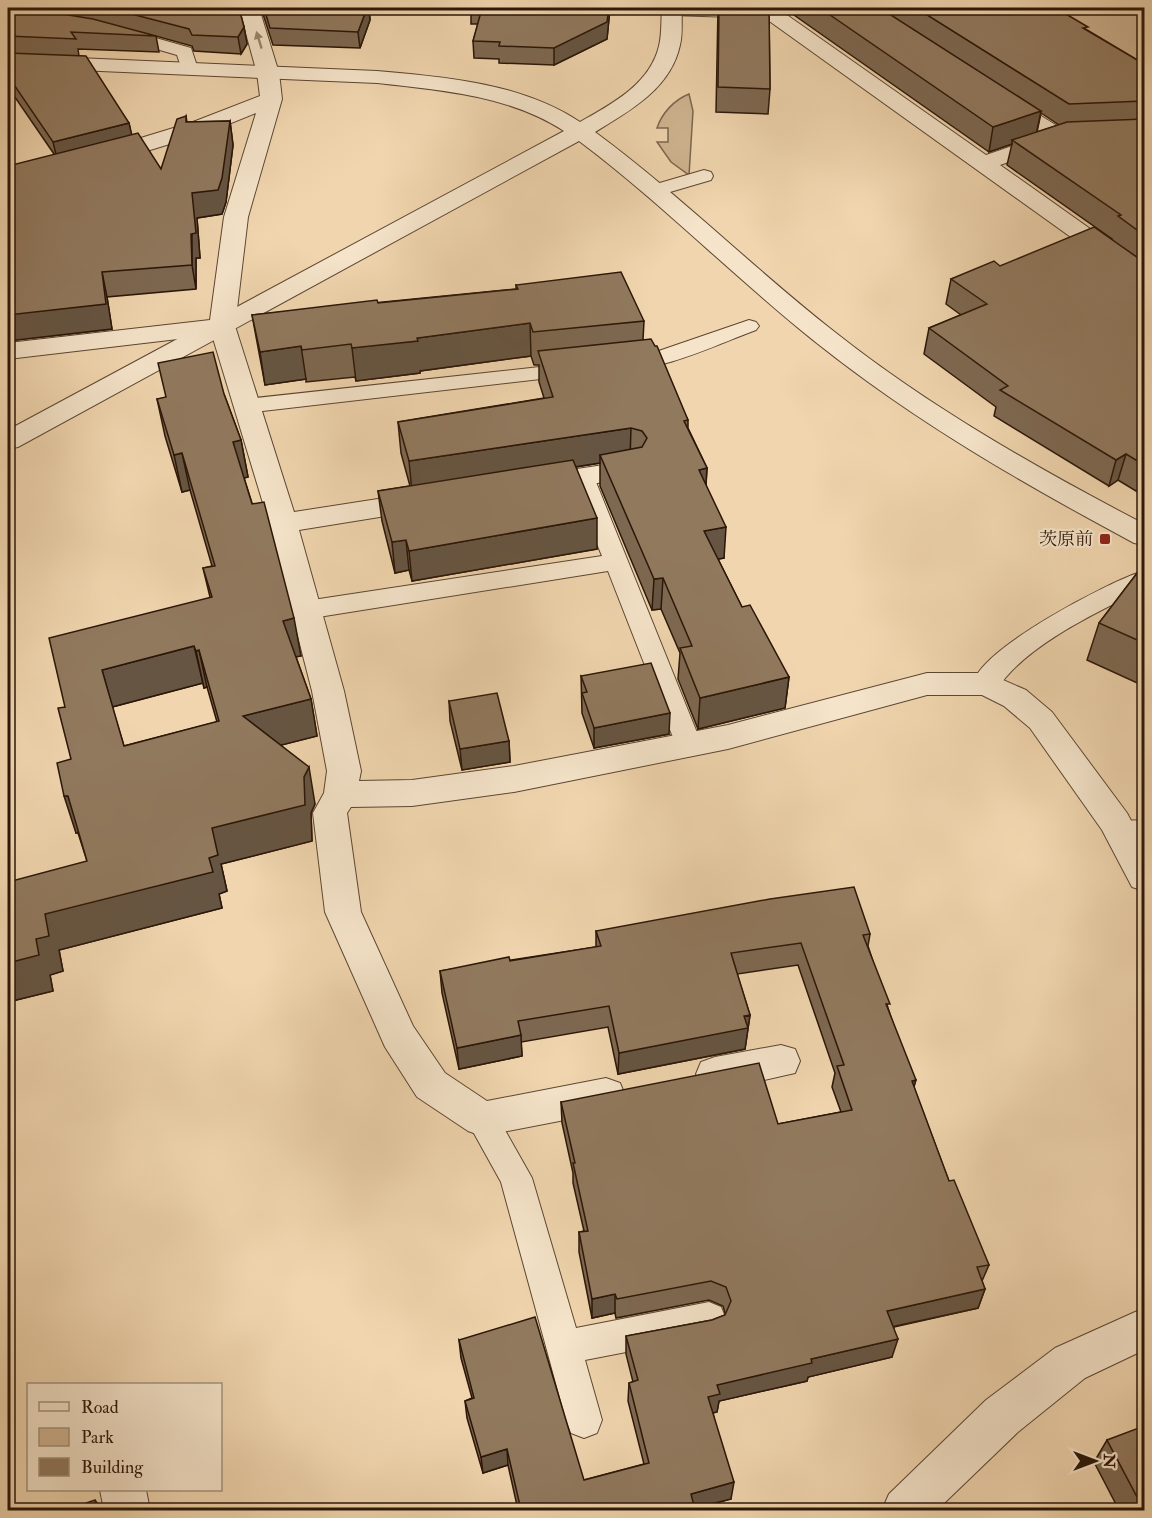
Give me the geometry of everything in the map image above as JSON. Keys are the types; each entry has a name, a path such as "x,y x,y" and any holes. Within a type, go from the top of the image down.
{"street":[{"path":"249,8 270,86 236,218 222,326 283,522 328,691 344,771 341,794 330,813 343,912 405,1046 431,1085 482,1119 782,1061"},
{"path":"8,441 581,131 615,110 647,85 663,66 670,46 672,8 770,12 1144,278"},
{"path":"8,61 189,69 270,86 378,77 435,82 483,91 531,106 581,131 789,308 924,411 984,449 1144,536"},
{"path":"85,161 127,152 201,127 270,86"},
{"path":"979,87 1070,137 983,163"},
{"path":"8,351 222,326"},
{"path":"513,487 630,470"},
{"path":"283,522 444,498"},
{"path":"341,794 411,793 514,779 728,737 927,684 987,684 1015,698 1041,720 1132,831 1144,877"},
{"path":"905,1510 1002,1416 1070,1363 1144,1329"},
{"path":"123,1491 128,1510"}],"lane":[{"path":"104,29 157,42 185,52 189,69"},
{"path":"654,191 704,176"},
{"path":"246,406 650,361 749,326"},
{"path":"582,477 689,745"},
{"path":"306,610 616,562"},
{"path":"987,684 987,678 1030,642 1079,610 1144,579"},
{"path":"482,1119 516,1178 584,1420"},
{"path":"564,1347 708,1319"}],"green space":[{"path":"1043,8 1144,8 1144,68"},
{"path":"689,94 693,111 689,175 671,162 657,142 668,142 668,128 657,128 669,108"}],"building":[{"path":"8,8 25,8 93,19 156,36 71,32 76,39 8,36"},
{"path":"100,8 239,8 244,27 238,37 192,35 189,29"},
{"path":"264,8 367,8 358,32 270,28"},
{"path":"482,8 609,8 607,22 554,48 499,46 500,42 473,41"},
{"path":"719,8 769,8 770,89 718,87"},
{"path":"820,8 880,8 1041,111 993,127"},
{"path":"916,8 1066,8 1059,10 1088,27 1083,28 1144,64 1144,101 1069,104"},
{"path":"8,53 86,56 129,123 53,142 8,76"},
{"path":"186,116 186,122 230,121 222,178 218,190 192,193 196,233 191,234 192,265 102,272 106,304 8,315 8,166 138,133 161,169 177,119"},
{"path":"1144,119 1144,235 1118,216 1121,215 1012,140 1067,122"},
{"path":"1094,227 1144,260 1144,465 1126,454 1116,460 1000,390 1008,386 929,328 987,304 951,279 994,261 1000,266"},
{"path":"621,272 644,321 533,332 530,323 417,338 418,341 352,348 351,344 302,350 301,346 260,352 252,315 377,300 378,303 518,289 516,285"},
{"path":"651,339 657,346 688,420 684,421 707,468 699,470 726,527 704,531 742,607 750,605 789,677 700,698 680,648 692,646 663,578 654,579 600,455 642,447 647,438 642,431 631,428 409,461 398,422 553,397 538,351"},
{"path":"213,352 224,394 241,440 233,442 252,504 264,502 294,618 283,621 311,699 243,716 309,767 304,777 305,805 212,828 218,855 209,858 213,872 45,914 49,936 36,939 39,955 8,963 8,882 87,861 68,796 64,796 57,763 71,759 58,708 65,707 49,638 212,597 203,568 215,566 182,453 174,455 157,399 166,397 158,363","holes":["194,646 196,651 199,650 219,721 124,746 102,670"]},
{"path":"573,460 597,518 409,551 406,540 392,542 378,491"},
{"path":"1144,564 1144,643 1099,623"},
{"path":"651,663 670,713 594,728 582,693 587,692 581,676"},
{"path":"497,693 509,741 460,749 449,701"},
{"path":"854,887 870,934 863,935 890,1004 886,1004 916,1080 912,1081 949,1181 954,1180 989,1265 977,1267 985,1289 887,1311 898,1339 811,1359 812,1363 717,1385 720,1394 708,1397 734,1482 691,1494 695,1510 521,1510 507,1449 481,1457 465,1401 474,1398 459,1340 535,1317 584,1480 649,1463 629,1383 638,1380 626,1336 712,1320 725,1315 731,1301 726,1287 711,1281 617,1299 615,1294 592,1299 579,1232 588,1231 561,1102 759,1063 778,1124 852,1110 837,1066 844,1065 801,943 731,953 750,1015 744,1016 748,1028 619,1053 609,1006 518,1021 521,1035 457,1048 440,971 509,957 510,961 601,946 596,931 770,899"},
{"path":"1144,1426 1144,1510 1107,1440"},
{"path":"95,1500 97,1510 66,1510"}],"place":[{"name":"茨原前","path":"1105,539"}]}
